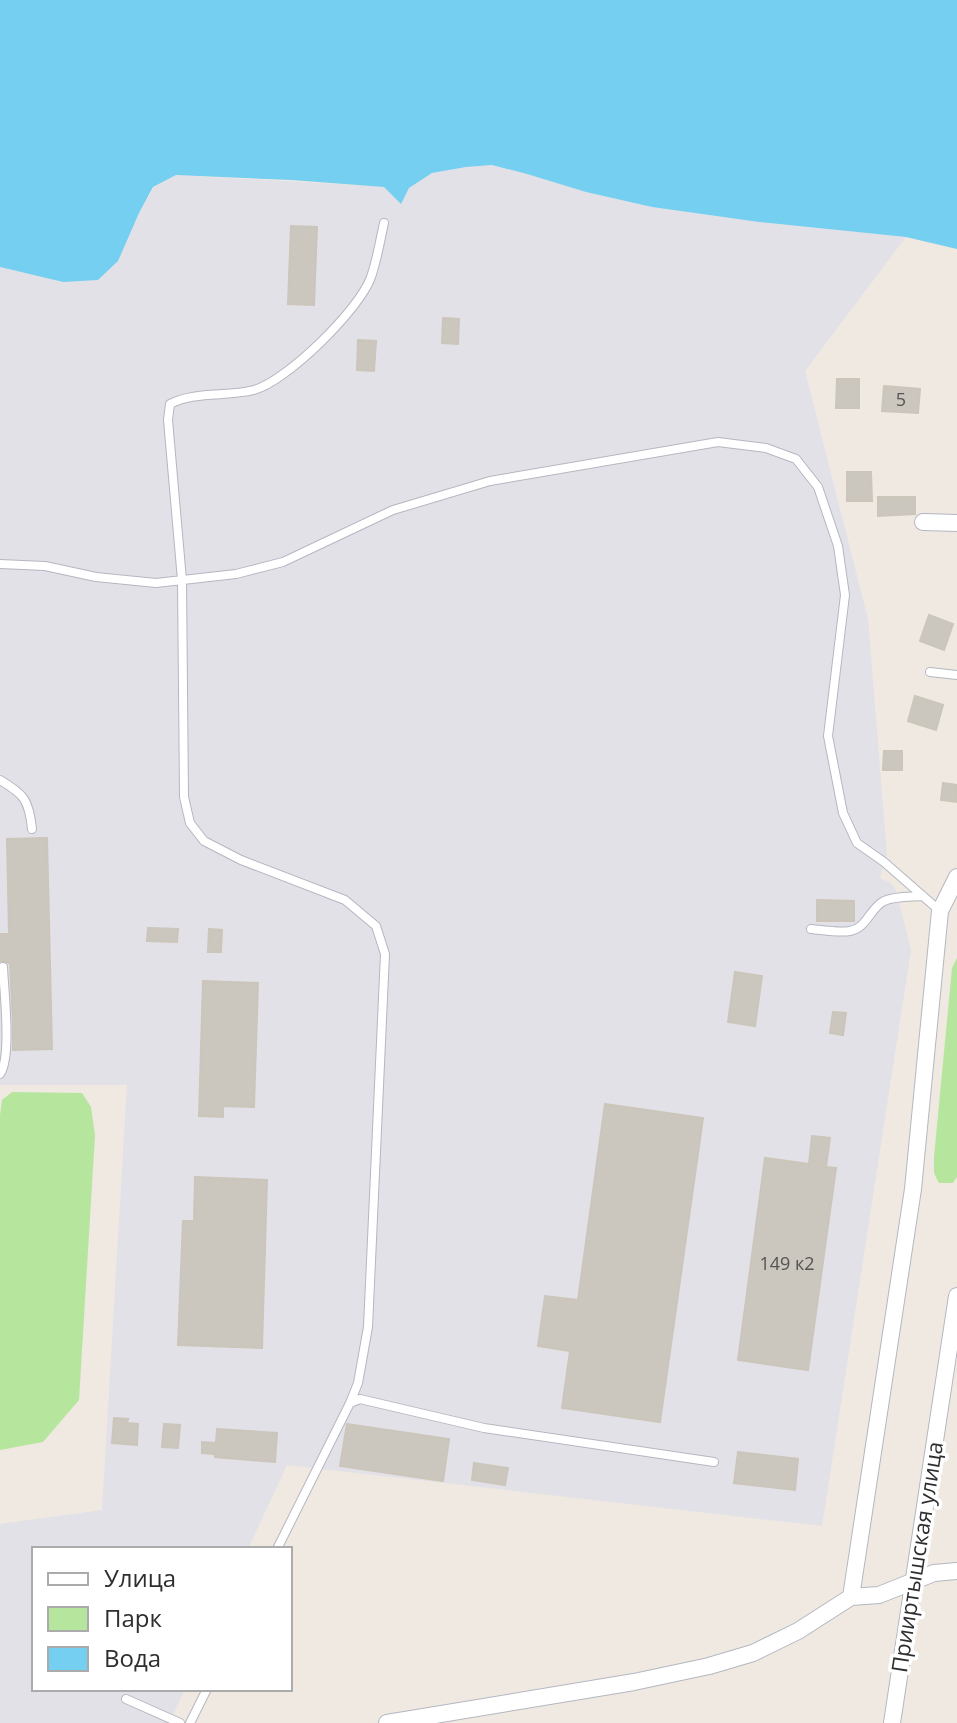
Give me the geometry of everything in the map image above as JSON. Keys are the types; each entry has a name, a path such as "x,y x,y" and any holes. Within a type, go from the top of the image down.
{"street":[{"path":"923,522 957,523"},
{"path":"851,1597 913,1189 940,911 957,877"},
{"name":"Прииртышская улица","path":"892,1723 957,1296"},
{"path":"387,1723 634,1682 709,1666 753,1653 798,1631 851,1597 879,1595 934,1573 957,1571"}],"lane":[{"path":"278,1547 358,1383 368,1327 385,954 376,926 345,900 241,860 204,841 190,823 184,797 182,580 168,420 170,404 181,398 259,389 292,368 347,315 371,280 384,223"},
{"path":"0,564 45,566 96,577 156,583 236,574 283,562 393,510 490,481 718,442 766,448 796,459 818,487 838,546 845,595 828,736 843,813 857,843 884,862 940,911"},
{"path":"930,672 957,675"},
{"path":"0,780 27,800 32,829"},
{"path":"811,929 855,930 881,902 923,896"},
{"path":"0,1074 5,1064 6,1043 3,967"},
{"path":"350,1403 360,1399 484,1428 714,1462"},
{"path":"190,1723 206,1691"},
{"path":"126,1699 180,1723"}],"shaded area":[{"path":"492,165 652,207 906,237 805,371 868,619 887,855 880,878 891,883 896,890 911,950 822,1526 287,1465 249,1547 32,1547 32,1691 184,1691 169,1723 0,1723 0,1524 102,1510 127,1085 0,1085 0,267 63,282 139,213 154,187 176,175 409,188 432,173"}],"green space":[{"path":"957,958 957,1177 953,1183 939,1183 934,1173 934,1157 952,968"},
{"path":"12,1092 82,1093 91,1107 95,1135 79,1400 43,1442 0,1450 0,1115 2,1100"}],"water":[{"path":"0,0 957,0 957,249 906,237 652,207 492,165 432,173 409,188 401,204 384,187 176,175 153,187 118,261 98,280 63,282 0,267"}],"building":[{"path":"291,226 317,227 314,305 288,304"},
{"path":"443,318 459,319 458,344 442,343"},
{"path":"358,340 376,341 374,371 357,370"},
{"path":"837,379 859,379 859,408 836,408"},
{"path":"884,386 920,389 918,413 882,411"},
{"path":"847,472 871,472 872,501 847,501"},
{"path":"878,497 915,497 915,514 878,516"},
{"path":"929,615 953,624 944,650 920,641"},
{"path":"915,696 943,705 936,730 908,721"},
{"path":"884,751 902,751 902,770 883,770"},
{"path":"943,783 957,785 957,802 941,800"},
{"path":"47,838 52,1049 13,1050 10,963 0,961 0,934 9,934 7,839"},
{"path":"817,900 854,901 854,921 817,921"},
{"path":"148,928 178,929 177,942 147,941"},
{"path":"209,929 222,930 221,952 208,952"},
{"path":"735,972 762,976 755,1026 728,1022"},
{"path":"203,981 258,983 254,1107 223,1106 223,1117 199,1116"},
{"path":"833,1012 846,1013 843,1035 830,1033"},
{"path":"605,1104 703,1118 660,1422 562,1408 570,1351 538,1346 545,1296 578,1300"},
{"path":"812,1136 830,1138 826,1167 836,1168 808,1370 738,1360 765,1158 809,1164"},
{"path":"195,1177 267,1180 262,1348 178,1345 183,1221 194,1221"},
{"path":"114,1418 128,1419 127,1423 138,1424 137,1445 112,1443"},
{"path":"164,1424 180,1425 178,1448 162,1447"},
{"path":"347,1424 449,1439 443,1481 340,1466"},
{"path":"217,1429 277,1433 275,1462 202,1453 202,1442 216,1443"},
{"path":"738,1452 798,1459 795,1490 734,1483"},
{"path":"474,1463 508,1468 505,1485 472,1480"}]}
